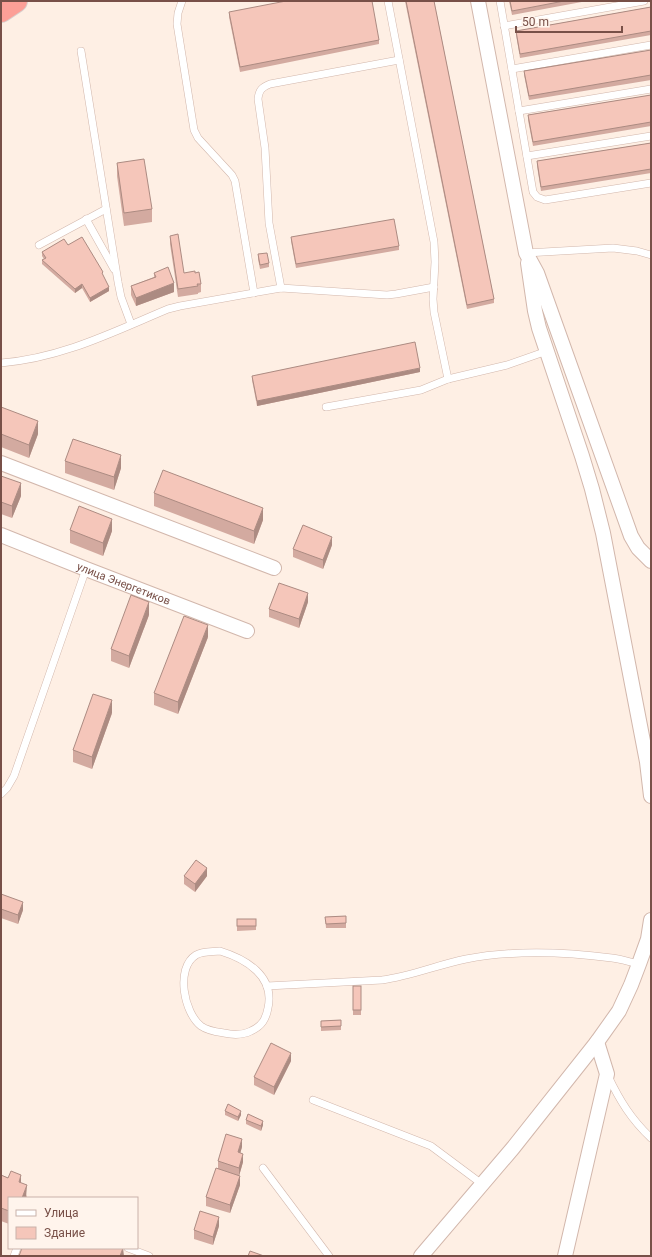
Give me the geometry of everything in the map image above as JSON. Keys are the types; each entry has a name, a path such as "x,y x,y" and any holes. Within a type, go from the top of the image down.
{"highway":[{"path":"1,11 16,1"}],"street":[{"path":"478,1 526,253 535,311 539,328 590,482 604,533 647,762 651,796"},
{"path":"526,253 537,273 631,536 638,548 651,561"},
{"path":"1,463 274,568"},
{"name":"улица Энергетиков","path":"1,535 247,631"},
{"path":"421,1256 513,1148 597,1042 619,1011 632,985 648,939 651,920"},
{"path":"565,1256 607,1074 597,1042"}],"lane":[{"path":"182,1 178,13 177,24 194,130 198,138 232,174 235,181 254,293"},
{"path":"388,1 434,242 434,312 448,379"},
{"path":"500,1 527,156 534,192 537,197 545,200 651,183"},
{"path":"504,26 644,1"},
{"path":"512,69 651,45"},
{"path":"81,51 120,291 131,324"},
{"path":"281,288 269,223 265,148 258,99 259,92 263,87 270,84 399,60"},
{"path":"519,111 651,89"},
{"path":"527,156 651,136"},
{"path":"39,245 106,209"},
{"path":"86,219 117,274"},
{"path":"526,253 613,248 637,251 651,256"},
{"path":"1,363 42,357 71,349 174,307 281,288 387,295 434,287"},
{"path":"326,407 421,390 448,379 507,365 547,352"},
{"path":"1,794 7,788 14,776 86,569"},
{"path":"220,951 245,961 259,974 267,986 269,1004 263,1022 257,1028 249,1032 236,1035 226,1034 213,1031 202,1026 195,1019 189,1008 186,997 184,984 185,972 189,962 196,955 206,952 220,951"},
{"path":"267,986 394,979 465,959 496,955 537,953 573,955 614,958 639,964"},
{"path":"607,1074 624,1107 637,1124 651,1138"},
{"path":"313,1100 431,1146 482,1184"},
{"path":"264,1168 329,1256"},
{"path":"130,1249 145,1255"}],"building":[{"path":"286,1 372,1 379,40 240,67 229,12"},
{"path":"406,1 434,1 494,299 467,305"},
{"path":"510,1 564,1 512,11"},
{"path":"651,7 651,31 520,54 516,31"},
{"path":"651,50 651,75 529,96 524,71"},
{"path":"651,95 651,122 533,142 528,115"},
{"path":"651,143 651,169 541,187 537,161"},
{"path":"144,159 152,209 124,213 117,163"},
{"path":"394,219 399,246 296,264 291,237"},
{"path":"178,234 184,273 195,271 195,273 199,272 201,284 197,284 198,286 178,289 170,236"},
{"path":"82,237 103,272 102,273 109,287 90,298 82,284 75,289 42,260 46,258 42,252 64,239 68,245"},
{"path":"267,253 269,263 260,265 258,254"},
{"path":"168,267 174,283 136,298 131,286 156,277 154,273"},
{"path":"415,342 420,368 257,401 252,376"},
{"path":"1,407 38,421 29,445 1,434"},
{"path":"73,439 121,455 114,477 65,461"},
{"path":"163,470 263,508 254,531 154,493"},
{"path":"1,476 21,483 12,506 1,502"},
{"path":"79,506 112,519 103,543 70,530"},
{"path":"303,525 332,537 323,560 293,549"},
{"path":"279,583 308,593 299,619 269,609"},
{"path":"131,595 149,602 129,656 111,649"},
{"path":"184,616 208,625 178,702 154,693"},
{"path":"93,694 112,700 92,757 73,750"},
{"path":"196,860 207,868 195,884 184,876"},
{"path":"1,894 23,902 18,915 1,909"},
{"path":"346,916 346,923 326,924 325,917"},
{"path":"237,919 256,919 256,926 237,926"},
{"path":"353,986 361,986 361,1010 353,1010"},
{"path":"341,1020 341,1026 321,1027 321,1021"},
{"path":"271,1043 291,1053 274,1087 254,1077"},
{"path":"228,1104 241,1111 238,1117 225,1111"},
{"path":"248,1114 263,1121 261,1126 246,1120"},
{"path":"226,1134 242,1139 238,1152 243,1154 239,1168 218,1161"},
{"path":"216,1168 240,1176 230,1205 206,1197"},
{"path":"11,1171 21,1175 19,1182 27,1185 22,1197 8,1197 8,1211 1,1208 1,1175 8,1178"},
{"path":"200,1211 219,1217 213,1237 194,1230"},
{"path":"22,1249 123,1249 120,1256 19,1256"},
{"path":"250,1251 264,1256 248,1256"}]}
